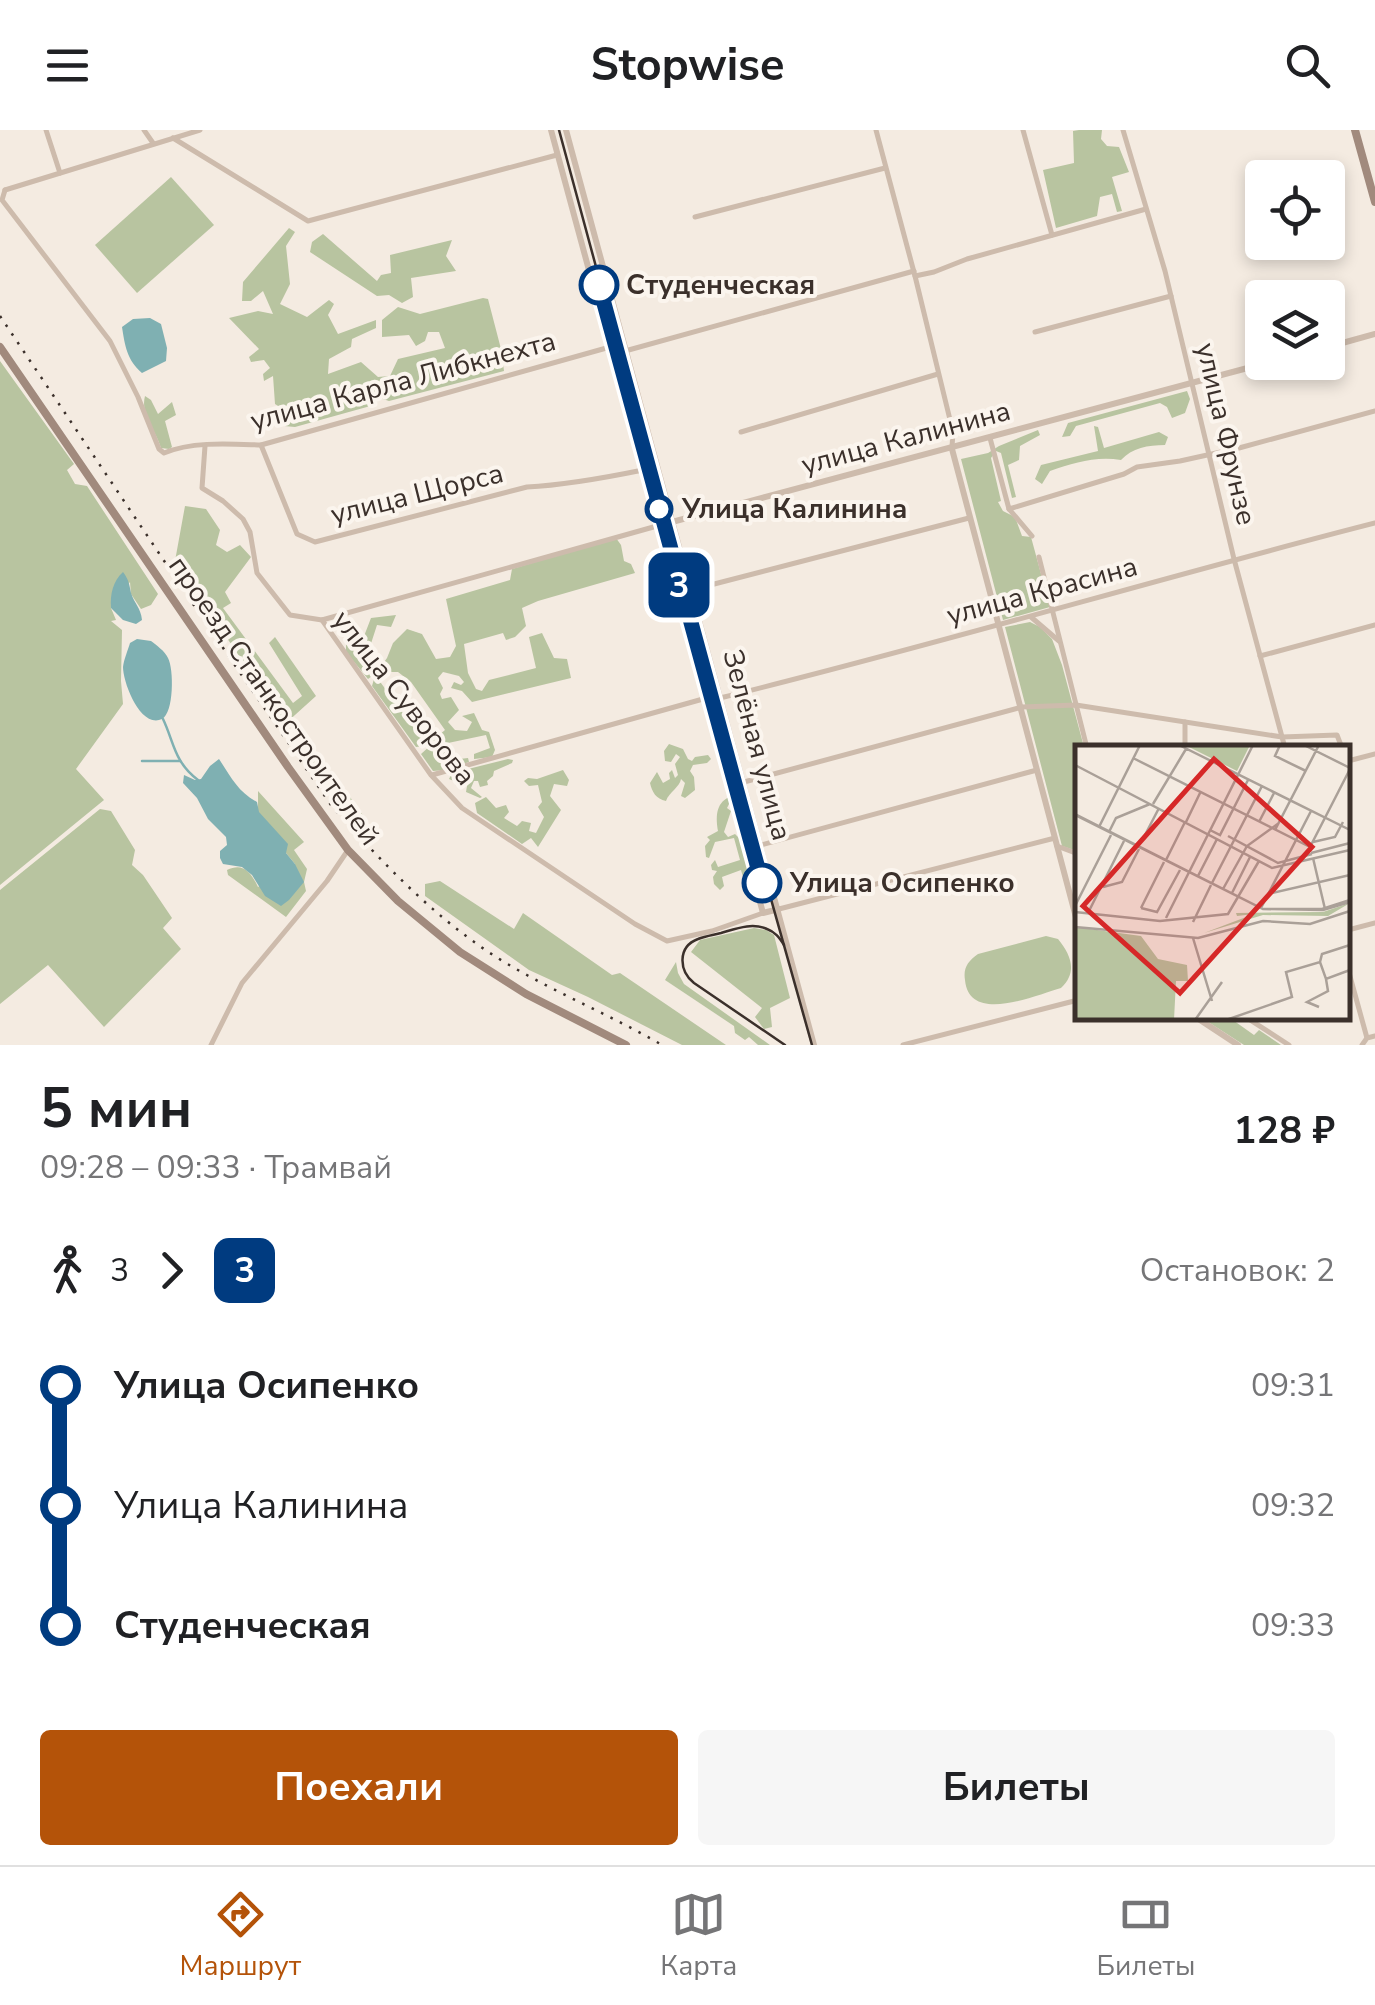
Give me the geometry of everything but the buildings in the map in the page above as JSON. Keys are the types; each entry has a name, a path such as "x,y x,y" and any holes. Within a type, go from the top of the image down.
{"main road":[{"path":"1355,130 1375,202"},
{"name":"проезд Станкостроителей","path":"0,347 348,850 398,902 460,952 526,994 626,1045"}],"street":[{"path":"46,130 60,173"},
{"path":"144,130 154,143"},
{"path":"200,130 2,188 1,199 110,340 159,449 164,453 205,446"},
{"name":"Зелёная улица","path":"551,130 763,914"},
{"name":"Зелёная улица","path":"566,130 778,910"},
{"path":"876,130 953,432 952,449 1075,915"},
{"path":"1023,130 1052,235"},
{"name":"улица Фрунзе","path":"1123,130 1194,383 1234,559 1284,745"},
{"path":"173,138 308,220 558,155"},
{"path":"695,217 886,168"},
{"path":"626,351 915,273 934,272 1146,209"},
{"path":"1035,332 1171,296"},
{"path":"1345,342 1375,334"},
{"name":"улица Карла Либкнехта","path":"205,446 261,446 610,346"},
{"name":"улица Калинина","path":"322,620 1245,369"},
{"path":"741,432 938,374"},
{"path":"1010,509 1137,467 1180,462 1375,411"},
{"path":"990,438 1010,509 1032,536"},
{"name":"улица Суворова","path":"205,446 202,488 243,519 250,532 257,573 290,615 322,620 431,775 462,808 635,924 668,941 763,914"},
{"name":"улица Щорса","path":"261,446 297,534 315,542 527,487 610,478 643,470"},
{"path":"692,590 972,518"},
{"name":"улица Красина","path":"720,698 1375,524"},
{"path":"1039,556 1085,745"},
{"path":"1032,617 1061,642"},
{"path":"1260,656 1375,625"},
{"path":"431,775 704,700"},
{"path":"744,782 1022,707 1076,705 1282,736 1337,735 1341,745"},
{"path":"1184,722 1186,745"},
{"path":"1350,760 1375,754"},
{"path":"761,845 1038,770"},
{"path":"763,914 1056,842 1075,852"},
{"path":"211,1045 242,983 348,850"},
{"path":"778,910 814,1045"},
{"path":"1350,929 1375,923"},
{"path":"1350,976 1367,1038"},
{"path":"903,1045 1075,1001"},
{"path":"1200,1020 1238,1045"},
{"path":"1250,1020 1289,1045"},
{"path":"1362,1045 1375,1036"},
{"path":"928,1038 938,1045"}],"green space":[{"path":"1102,130 1101,139 1107,146 1119,147 1129,172 1112,177 1122,211 1117,212 1112,194 1100,197 1097,216 1056,228 1043,170 1074,163 1073,131"},
{"path":"171,177 214,225 137,293 95,245"},
{"path":"289,228 295,232 286,246 290,284 280,304 307,317 329,300 334,304 328,315 338,334 376,320 376,328 352,339 351,347 329,359 328,374 361,362 378,377 390,376 398,359 445,348 439,332 428,332 425,341 416,346 409,335 382,337 382,320 398,307 420,314 483,298 488,299 504,371 389,401 380,398 374,405 295,427 284,426 283,409 275,404 273,376 264,381 263,374 270,368 264,360 251,362 249,357 259,349 229,318 258,311 273,314 263,291 251,301 242,301 243,282"},
{"path":"323,234 377,281 381,275 391,273 390,255 452,240 446,256 456,271 411,278 413,297 402,303 389,295 377,296 310,252 312,242"},
{"path":"0,361 74,464 67,470 75,484 87,486 158,594 151,605 141,609 131,594 130,582 111,608 116,620 111,621 122,630 123,704 76,769 104,800 0,885"},
{"path":"1187,391 1190,399 1185,413 1172,418 1160,403 1076,426 1070,436 1062,437 1068,423"},
{"path":"145,396 158,414 172,402 176,415 165,421 172,447 169,449 161,448 149,422"},
{"path":"1094,426 1098,427 1104,448 1159,432 1168,437 1165,445 1141,448 1121,460 1085,461 1050,471 1042,484 1035,479 1041,465 1098,451"},
{"path":"1038,430 1040,435 1020,446 1019,460 1008,465 1016,497 1012,498 1001,453 996,451 991,458 1001,501 998,502 1003,511 1015,517 1022,536 1031,537 1050,607 1003,620 961,459 988,453"},
{"path":"185,506 206,509 220,530 216,545 227,552 240,545 251,557 225,592 231,603 223,608 293,703 302,696 269,643 275,637 316,696 285,724 175,561"},
{"path":"616,538 624,561 631,564 635,573 522,608 526,626 515,637 506,640 503,633 464,644 468,673 476,689 482,691 489,680 536,668 529,637 542,633 554,658 567,659 571,678 472,702 462,691 451,688 454,682 464,682 459,676 443,672 438,678 443,688 442,699 451,697 459,710 448,722 455,730 467,731 472,722 462,716 474,713 482,730 489,732 495,750 492,757 474,759 474,754 490,748 486,735 448,743 451,760 468,758 469,762 433,771 421,754 431,745 416,747 372,686 374,679 378,679 423,740 432,741 445,730 411,682 398,672 383,668 368,679 346,652 346,644 361,644 371,618 396,615 391,627 377,625 366,659 382,665 393,643 407,629 422,634 436,659 450,657 456,646 446,599 510,580 512,569"},
{"path":"1030,622 1040,627 1052,639 1062,665 1083,745 1075,745 1075,850 1062,846 1005,627"},
{"path":"669,744 683,749 692,761 708,755 711,759 693,765 690,771 695,790 685,798 681,796 685,783 681,779 666,801 655,795 650,783 657,772 663,783 670,779 672,770 675,778 678,775 675,764 680,757 676,754 671,762 665,761 664,751"},
{"path":"306,751 345,790 367,821 359,827 356,824 301,753"},
{"path":"508,759 512,763 494,771 488,785 480,787 474,781 471,788 480,798 466,792 472,774 466,773 456,782 449,779 452,773"},
{"path":"563,770 569,780 567,786 554,784 550,796 561,810 538,847 531,838 522,844 477,813 475,803 486,797 496,808 506,805 509,812 504,818 517,826 522,821 531,823 529,831 536,833 544,817 538,807 542,802 538,785 529,786 524,781"},
{"path":"258,791 304,842 294,850 307,869 306,891 286,917 228,875 227,870 242,868 258,887 295,864 258,812"},
{"path":"729,797 727,808 731,811 724,832 741,840 759,902 749,898 741,870 722,877 724,886 720,890 714,884 717,871 711,865 715,860 718,867 740,860 734,838 715,842 709,858 706,857 705,846 710,840 707,837 718,831 719,807"},
{"path":"100,809 111,811 135,850 132,865 172,918 163,928 181,949 104,1027 48,965 0,1004 0,890"},
{"path":"440,881 514,929 523,913 612,975 620,973 726,1045 682,1045 529,970 425,896 425,884"},
{"path":"754,928 774,935 790,998 770,1008 772,1027 764,1029 755,1017 762,1008 691,952 700,940"},
{"path":"1046,936 1058,939 1069,957 1070,976 1061,988 1005,1004 978,1001 969,994 965,972 978,954"},
{"path":"676,962 684,984 770,1045 758,1045 749,1037 745,1040 735,1033 734,1026 665,980"},
{"path":"1205,1020 1233,1020 1254,1035 1259,1030 1281,1045 1244,1045"}],"water":[{"path":"150,318 161,324 166,361 142,373 130,358 122,327 133,319"},
{"path":"123,572 142,620 136,624 123,620 111,608 113,588"},
{"path":"137,639 151,641 165,653 170,664 171,700 162,719 154,720 140,711 126,683 124,661 130,643"},
{"path":"219,759 235,784 257,802 259,812 288,844 286,853 304,882 281,906 265,896 242,867 223,864 220,851 227,845 226,837 183,783 184,775 201,779"}],"waterway":[{"path":"163,719 179,759 198,780"},
{"path":"142,761 180,761"}],"tram line":[{"path":"559,130 812,1045"},
{"name":"3","path":"599,285 762,883"},
{"path":"784,945 770,930 744,927 698,939 686,948 682,959 685,972 694,983 785,1045"}],"railway":[{"path":"0,316 195,607 331,805 349,825 422,900 484,949 662,1045"}],"place":[{"name":"Студенческая","path":"599,285"},
{"name":"Улица Калинина","path":"659,509"},
{"name":"Улица Осипенко","path":"762,883"}]}
